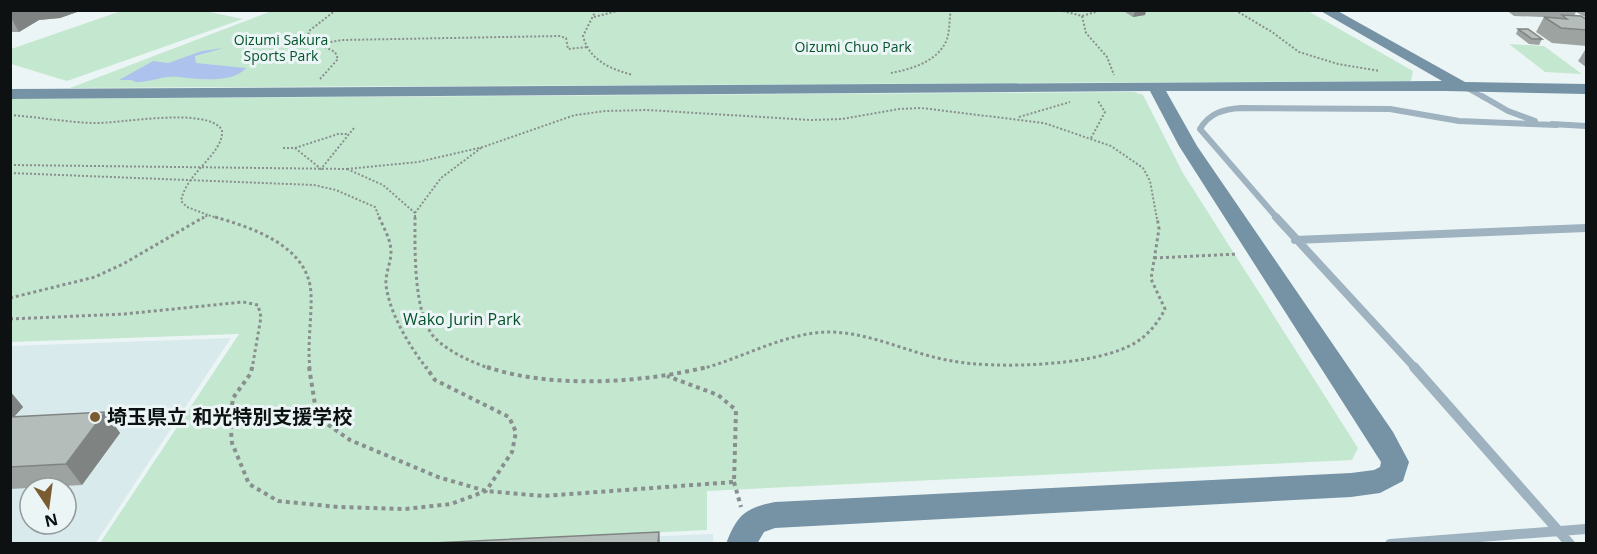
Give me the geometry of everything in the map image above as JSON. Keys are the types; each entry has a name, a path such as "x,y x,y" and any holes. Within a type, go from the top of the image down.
{"street":[{"path":"1324,10 1463,86"},
{"path":"741,543 746,529 757,519 775,515 1351,484 1380,481 1393,473 1395,462 1383,440 1188,146 1155,86"},
{"path":"10,94 1155,86 1463,86 1587,89"}],"lane":[{"path":"1463,86 1519,116 1557,124"},
{"path":"1570,543 1409,361 1295,240 1206,139 1200,129 1207,117 1229,109 1362,107 1482,123 1587,126"},
{"path":"1295,240 1585,230"},
{"path":"1390,543 1587,530"}],"path":[{"path":"318,81 338,59 334,52 308,38 309,31 336,10"},
{"path":"596,10 583,36 593,57 617,71 641,76"},
{"path":"593,17 621,10"},
{"path":"912,68 939,51 946,42 951,10"},
{"path":"1059,10 1082,16 1102,10"},
{"path":"1235,10 1272,32 1299,52 1338,64 1388,71"},
{"path":"1082,16 1082,24 1088,38 1107,57 1116,87"},
{"path":"319,44 366,38 559,36 566,38 568,49 587,47"},
{"path":"1091,138 1105,112 1102,104 1091,98 1101,98"},
{"path":"1017,118 1072,102"},
{"path":"10,165 347,169 418,162 483,147 575,115 606,111 647,110 828,120 899,109 921,108 1017,118 1044,123 1091,138 1111,146 1143,168 1150,181 1159,229 1151,279 1165,309 1160,321 1150,332 1127,347 1106,355 1014,365 974,365 948,361 875,339 841,333 817,332 794,336 724,363 666,376 626,381 550,379 496,371 459,357 432,335 414,264 415,213 441,178 483,147"},
{"path":"10,115 94,123 192,117 218,123 223,128 224,136 181,191 181,201 187,207 208,215 252,228 282,245 299,262 310,285 308,348 317,417 350,440 438,477 486,491 543,496 734,482 736,410 718,395 666,376"},
{"path":"321,169 354,128"},
{"path":"282,148 295,148 338,134 350,134"},
{"path":"295,148 321,169"},
{"path":"347,169 383,185 415,213"},
{"path":"10,173 272,185 312,183 328,186 375,207 389,240 391,252 386,284 396,316 411,347 435,380 508,417 516,432 512,452 486,491 451,504 405,509 338,507 278,501 249,484 232,443 230,420 233,398 250,373 261,317 258,305 243,302 124,314 10,319"},
{"path":"10,298 95,277 123,264 208,215"},
{"path":"1154,258 1257,253"}],"shaded area":[{"name":"埼玉県立 和光特別支援学校","path":"231,338 95,544 11,543 10,346"},
{"path":"713,534 713,544 491,543"}],"green space":[{"path":"124,10 205,11 243,19 67,81 11,64 11,49"},
{"name":"Oizumi Chuo Park","path":"274,10 1308,11 1413,71 1411,81 70,88"},
{"path":"1509,44 1544,46 1582,74 1545,72"},
{"name":"Wako Jurin Park","path":"1134,92 1143,95 1183,173 1358,448 1352,460 707,491 707,530 422,544 100,543 239,334 11,342 10,99"}],"water":[{"path":"224,48 195,56 196,63 246,68 233,76 214,79 173,77 141,82 119,80 153,61 168,63 202,51"}],"building":[{"path":"1562,15 1581,16 1587,20 1587,30 1561,28 1544,17 1567,19"},
{"path":"1518,29 1528,29 1542,39 1532,39"},
{"path":"105,412 66,464 10,467 10,417"},
{"path":"659,532 658,543 433,543"}],"place":[{"name":"埼玉県立 和光特別支援学校","path":"95,417"}],"park label":[{"name":"Oizumi Sakura Sports Park","path":"281,48"}]}
